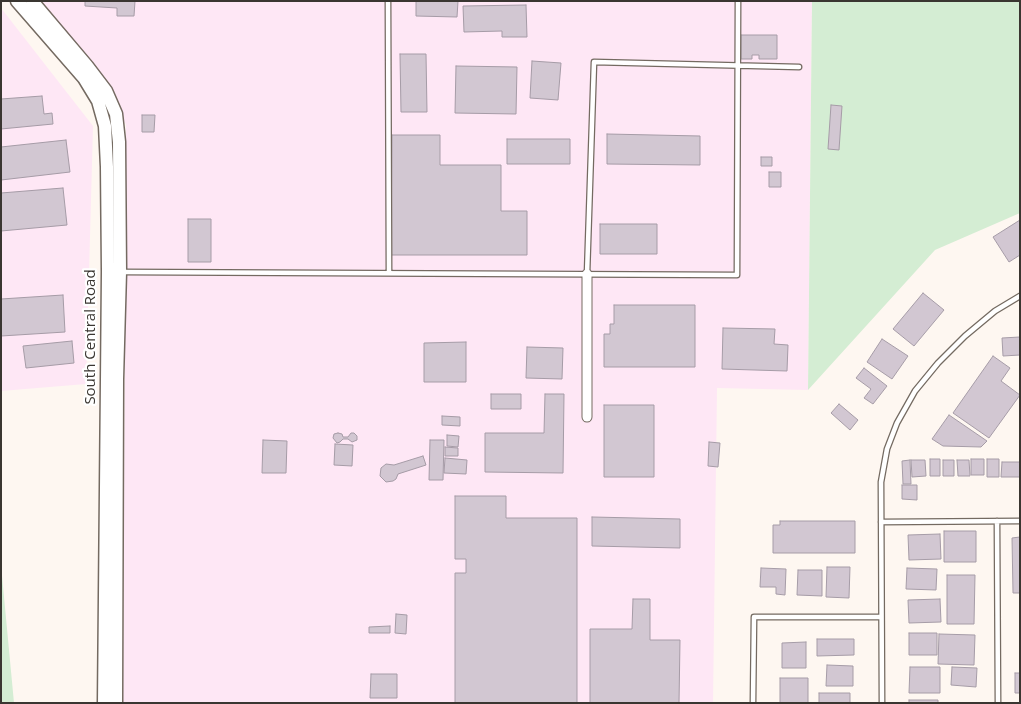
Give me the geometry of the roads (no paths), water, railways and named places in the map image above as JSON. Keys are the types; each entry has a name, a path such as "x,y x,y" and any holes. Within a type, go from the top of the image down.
{"street":[{"name":"South Central Road","path":"17,1 82,69"},
{"name":"South Central Road","path":"32,1 82,69 84,78 98,101 105,126 114,272 117,388 116,703"},
{"name":"South Central Road","path":"104,703 114,272"},
{"path":"587,274 587,417"}],"lane":[{"path":"388,1 389,273"},
{"path":"114,272 737,275 738,1"},
{"path":"587,274 594,62 799,68"},
{"path":"882,703 881,482 887,449 897,423 915,391 938,363 965,336 995,311 1020,296"},
{"path":"997,521 998,703"},
{"path":"881,522 1020,521"},
{"path":"753,703 754,616 882,617"}]}
